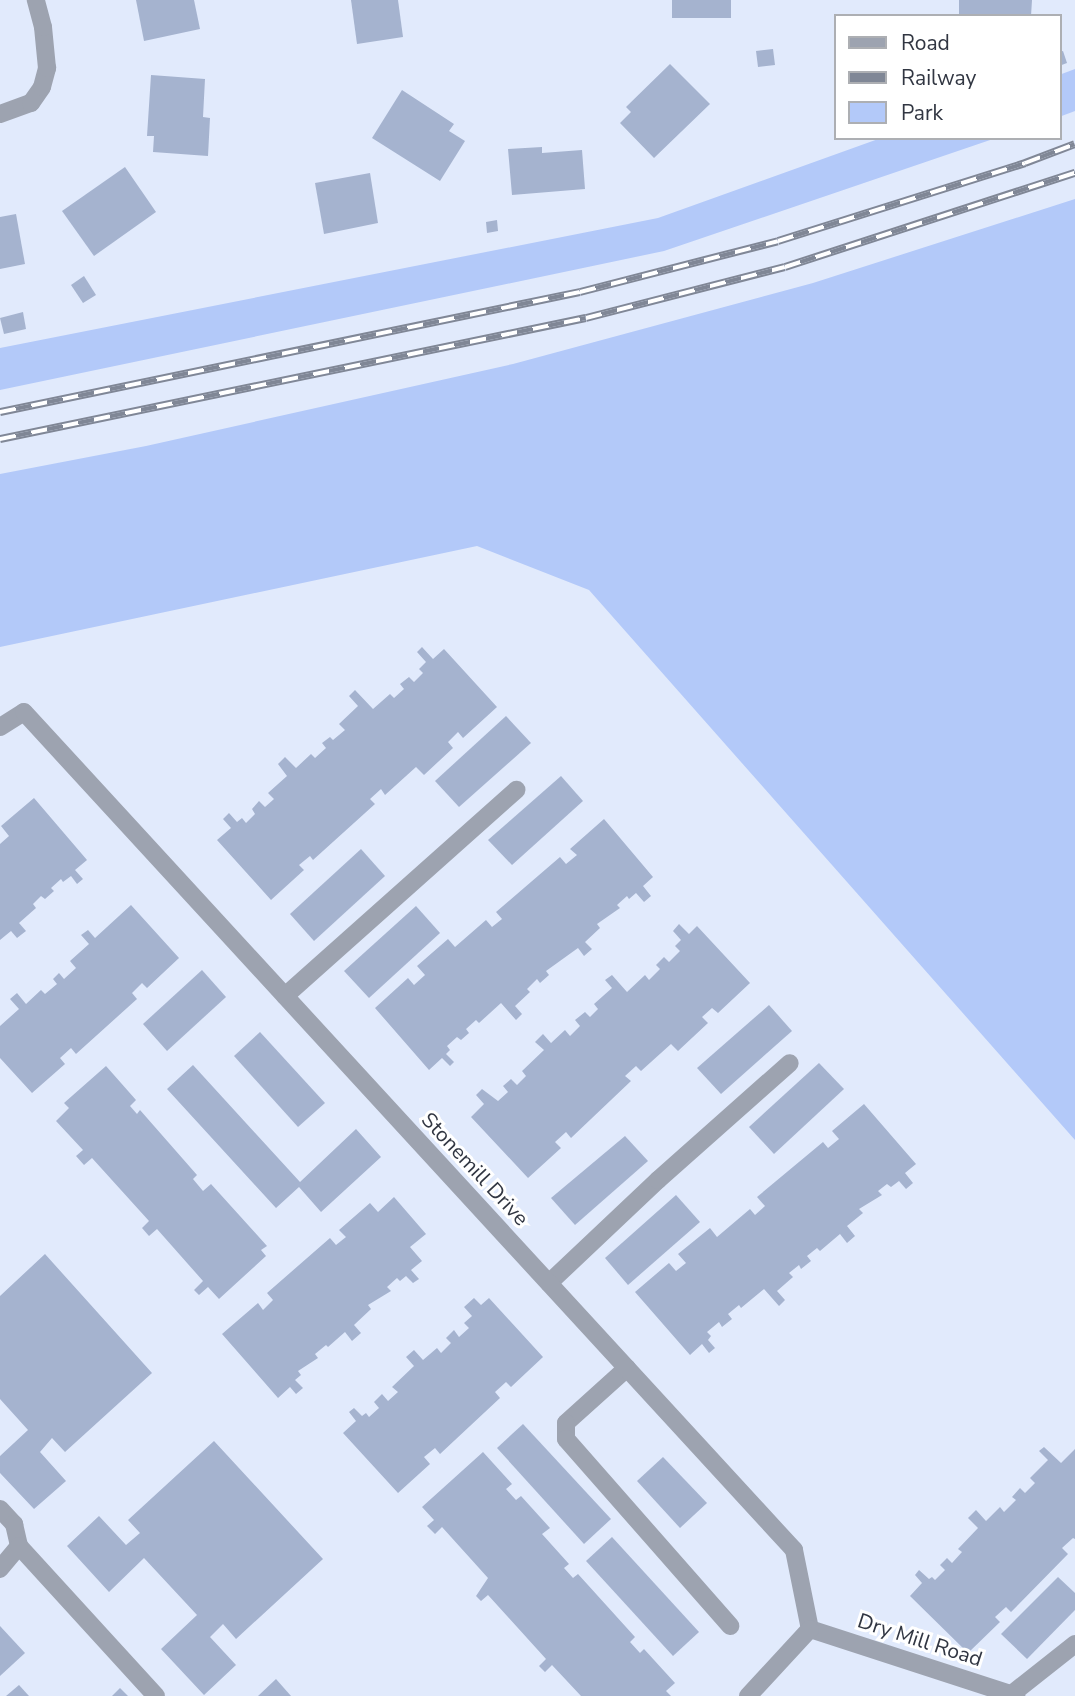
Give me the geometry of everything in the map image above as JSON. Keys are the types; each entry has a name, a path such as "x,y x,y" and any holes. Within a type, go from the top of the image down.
{"street":[{"path":"0,114 30,103 42,87 47,68 43,27 36,0"},
{"name":"Stonemill Drive","path":"0,726 24,712 794,1550 810,1629"},
{"path":"285,996 516,790"},
{"path":"549,1283 657,1180 790,1063"},
{"path":"627,1368 566,1423 566,1439 730,1626"},
{"path":"0,1509 14,1524 19,1546 156,1696"},
{"path":"0,1569 19,1546"},
{"path":"748,1696 810,1629"},
{"name":"Dry Mill Road","path":"810,1629 1014,1695"},
{"path":"1014,1695 1075,1644"}],"green space":[{"path":"1075,69 1075,111 1061,116 1061,74"},
{"path":"875,140 990,140 664,251 0,390 0,348 658,218"},
{"path":"1075,199 1075,1140 589,590 477,546 0,647 0,474 146,446 513,364 813,283"}],"building":[{"path":"136,0 194,0 200,29 144,41"},
{"path":"351,0 398,0 403,37 357,44"},
{"path":"672,0 731,0 731,18 672,18"},
{"path":"959,0 1032,0 1031,14 959,14"},
{"path":"773,49 775,65 758,67 756,51"},
{"path":"1061,52 1067,63 1061,65"},
{"path":"670,64 710,104 654,158 620,123 631,112 626,107"},
{"path":"151,75 205,79 203,117 210,118 208,156 153,152 154,136 147,136"},
{"path":"402,90 454,124 449,131 465,141 440,181 372,138"},
{"path":"542,147 542,153 582,150 585,189 512,195 508,149"},
{"path":"125,167 156,212 94,256 62,211"},
{"path":"370,173 378,223 324,234 315,183"},
{"path":"16,214 25,264 0,269 0,217"},
{"path":"497,220 498,231 487,233 486,222"},
{"path":"84,276 96,295 83,303 71,285"},
{"path":"23,312 26,329 4,334 0,318"},
{"path":"422,647 433,659 444,649 497,707 463,738 458,732 448,742 453,748 424,775 416,767 385,795 381,789 370,799 375,804 313,860 310,856 299,865 304,870 271,900 217,840 231,828 223,819 229,813 237,822 242,818 246,823 255,814 252,809 259,801 265,807 274,799 268,793 287,776 278,764 285,757 296,768 311,754 315,758 326,748 322,743 330,737 333,740 345,730 339,724 358,706 349,696 355,690 373,709 390,694 394,698 404,689 400,684 409,677 414,682 423,673 419,669 426,662 417,652"},
{"path":"506,716 531,743 459,807 435,781"},
{"path":"561,776 583,801 512,865 488,840"},
{"path":"34,798 87,860 75,870 83,879 77,884 71,876 63,882 61,879 51,888 54,891 45,899 41,896 33,904 36,908 19,923 26,931 17,938 11,931 0,940 0,844 9,836 1,826"},
{"path":"604,819 653,877 643,886 651,896 644,902 636,893 629,899 627,896 617,905 620,908 597,924 600,928 585,942 592,949 584,956 578,948 546,971 549,975 540,983 537,979 527,989 530,992 515,1006 522,1014 516,1020 501,1003 479,1023 476,1020 466,1029 469,1033 461,1040 457,1037 447,1046 450,1050 446,1054 454,1062 450,1066 442,1058 429,1070 375,1008 408,978 414,985 425,975 417,966 448,939 455,947 486,920 492,927 502,919 496,912 560,857 566,864 577,855 570,849"},
{"path":"361,849 385,876 314,941 290,914"},
{"path":"131,905 179,958 147,988 142,983 132,993 137,999 76,1054 71,1048 60,1058 65,1064 32,1093 0,1058 0,1026 19,1009 10,999 17,993 26,1004 41,990 45,994 57,984 53,979 59,973 64,979 76,968 70,961 89,944 81,935 88,930 95,938"},
{"path":"416,906 440,933 369,998 344,971"},
{"path":"679,924 689,934 697,926 750,983 718,1013 712,1008 702,1017 708,1023 678,1051 671,1044 641,1071 636,1066 625,1076 631,1081 571,1138 566,1132 555,1142 561,1148 528,1178 471,1117 484,1104 476,1095 482,1089 498,1101 508,1092 503,1086 511,1079 517,1085 526,1076 522,1071 544,1050 535,1042 543,1034 551,1043 565,1030 570,1036 580,1026 575,1020 585,1012 590,1017 598,1009 594,1004 612,988 605,980 612,975 627,992 645,975 649,980 660,969 656,965 664,957 669,962 680,951 675,946 681,940 673,931"},
{"path":"202,970 226,997 167,1051 143,1024"},
{"path":"769,1005 792,1031 721,1094 697,1068"},
{"path":"260,1032 325,1103 298,1127 234,1056"},
{"path":"819,1063 844,1089 774,1154 749,1127"},
{"path":"193,1065 300,1182 356,1129 381,1157 321,1212 299,1187 276,1208 167,1089"},
{"path":"106,1066 136,1100 130,1106 137,1114 140,1110 197,1175 193,1179 203,1191 211,1184 267,1246 261,1250 266,1256 219,1299 208,1287 199,1295 194,1290 203,1281 157,1229 149,1236 142,1228 149,1221 92,1158 84,1165 76,1156 83,1150 56,1121 69,1108 64,1103"},
{"path":"864,1104 916,1164 905,1173 913,1183 906,1189 899,1181 891,1187 887,1184 878,1191 882,1195 859,1209 863,1213 847,1226 855,1236 847,1243 840,1234 820,1251 817,1248 807,1256 811,1261 801,1269 799,1265 789,1273 793,1277 777,1291 785,1300 779,1306 764,1289 741,1308 739,1305 728,1314 732,1319 722,1327 719,1322 707,1332 711,1336 708,1340 715,1348 709,1353 702,1344 690,1355 635,1292 669,1263 676,1271 686,1263 678,1254 710,1228 717,1237 750,1209 755,1215 765,1206 757,1197 823,1142 828,1148 839,1139 832,1131"},
{"path":"625,1136 648,1161 575,1225 551,1198"},
{"path":"676,1195 700,1222 628,1285 605,1258"},
{"path":"394,1197 426,1234 410,1247 422,1261 411,1270 419,1279 413,1283 406,1276 400,1281 397,1278 387,1287 391,1291 368,1305 371,1309 354,1325 361,1333 352,1341 345,1332 328,1347 326,1345 315,1354 318,1358 298,1371 301,1375 295,1380 303,1388 296,1394 290,1387 278,1398 222,1334 258,1303 263,1310 273,1300 267,1293 330,1238 336,1245 346,1237 339,1230 370,1203 378,1212"},
{"path":"45,1254 152,1373 65,1452 52,1438 40,1452 66,1481 34,1509 0,1473 0,1456 28,1430 0,1399 0,1296"},
{"path":"474,1298 481,1305 489,1298 543,1357 511,1387 506,1382 495,1392 500,1398 440,1454 435,1448 424,1457 430,1464 398,1493 343,1433 356,1421 349,1412 354,1408 362,1416 366,1413 369,1417 379,1408 374,1402 382,1394 388,1401 398,1392 392,1387 414,1366 406,1357 414,1350 423,1360 437,1348 441,1353 451,1343 446,1338 454,1330 459,1337 469,1328 464,1323 472,1316 464,1307"},
{"path":"523,1424 611,1519 584,1544 497,1448"},
{"path":"214,1441 323,1559 236,1639 223,1624 210,1637 236,1665 204,1695 161,1649 197,1615 144,1558 109,1592 67,1546 99,1516 126,1545 140,1533 128,1520"},
{"path":"1044,1447 1061,1463 1075,1449 1075,1539 1062,1548 1068,1554 1011,1612 1006,1607 995,1617 1000,1622 968,1653 910,1596 922,1583 915,1575 919,1570 929,1579 932,1577 935,1580 945,1570 940,1565 947,1558 952,1563 962,1552 958,1549 978,1528 968,1518 976,1510 986,1521 1000,1507 1004,1512 1016,1500 1012,1497 1020,1488 1025,1493 1035,1483 1030,1478 1048,1460 1039,1451"},
{"path":"483,1452 512,1484 506,1489 516,1500 521,1496 550,1528 542,1534 569,1564 564,1568 573,1578 578,1574 635,1637 630,1642 640,1653 644,1649 675,1683 666,1691 671,1696 581,1696 552,1665 545,1672 539,1666 546,1659 488,1595 481,1601 476,1596 488,1578 442,1527 435,1534 427,1526 434,1520 422,1507"},
{"path":"663,1457 707,1503 680,1528 637,1481"},
{"path":"612,1537 699,1632 673,1656 586,1561"},
{"path":"1058,1577 1075,1593 1075,1610 1027,1659 1001,1634"},
{"path":"0,1626 25,1653 0,1676"},
{"path":"276,1679 291,1696 258,1696"},
{"path":"19,1685 29,1696 6,1696"},
{"path":"120,1688 128,1696 112,1696"}],"railway":[{"path":"0,412 580,292 778,241 1025,163 1075,144"},
{"path":"0,439 586,318 785,267 1075,173"}]}
